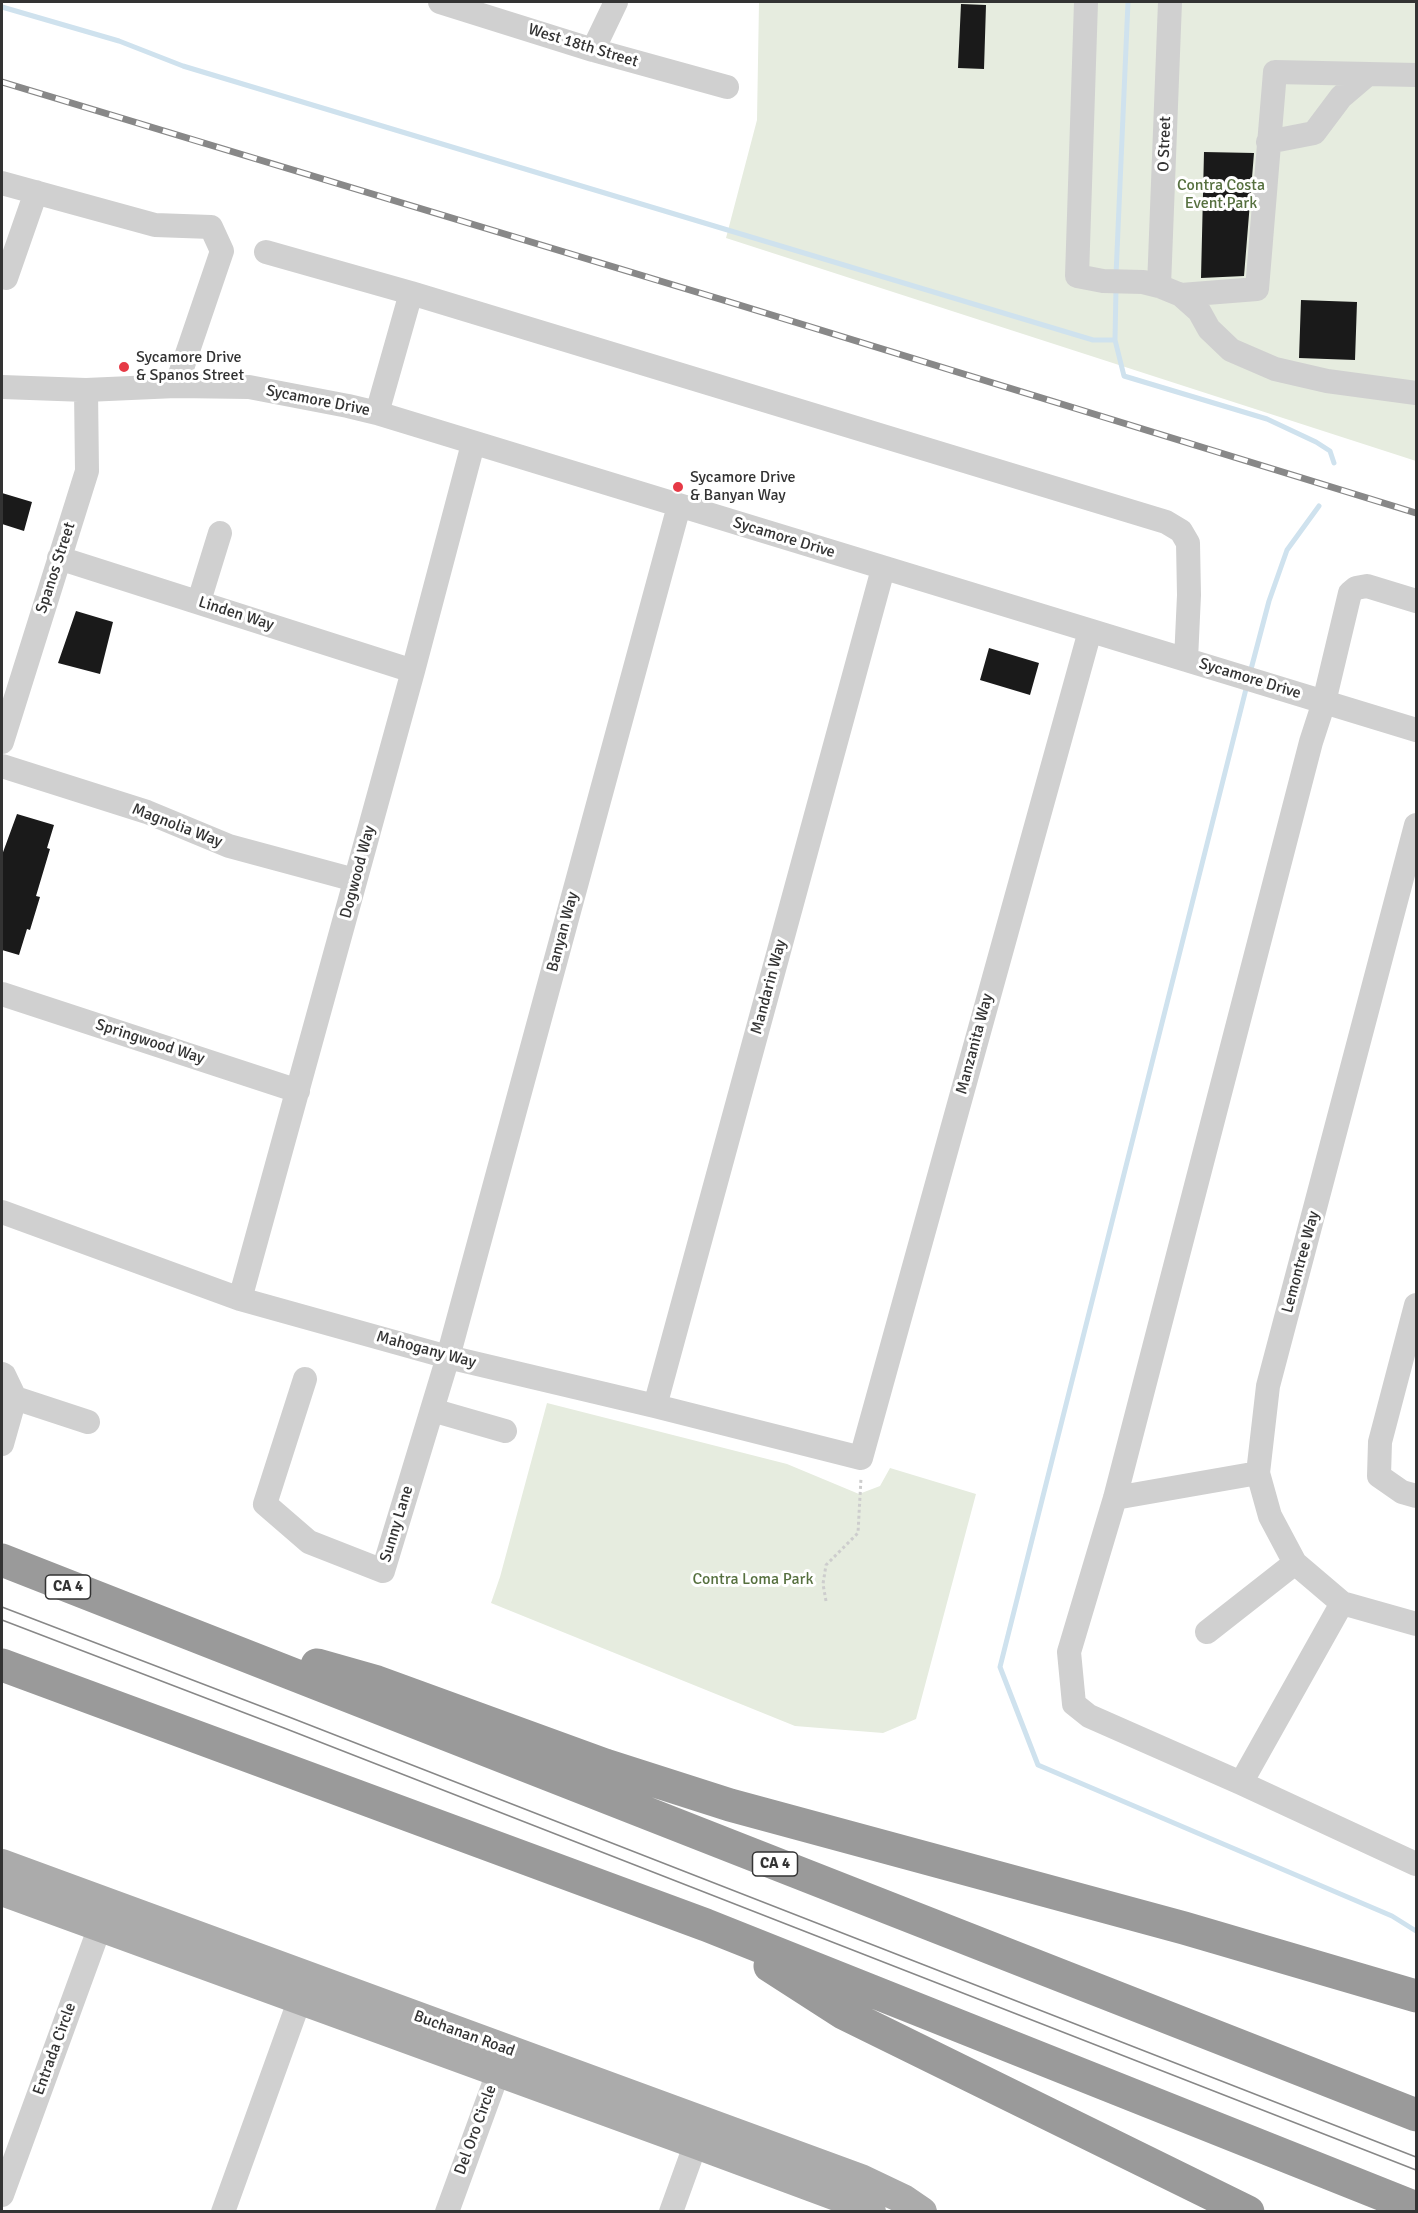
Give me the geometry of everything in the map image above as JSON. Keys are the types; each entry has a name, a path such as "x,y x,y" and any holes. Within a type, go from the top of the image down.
{"highway":[{"name":"CA 4","path":"2,1560 1416,2115"},
{"path":"134,1613 377,1682 605,1765 719,1801 1184,1928 1416,1996"},
{"path":"2,1665 706,1925 1416,2208"},
{"path":"706,1925 843,2013 1248,2211"}],"main road":[{"name":"Buchanan Road","path":"2,1864 105,1915 700,2133 861,2179 908,2207"},
{"name":"Buchanan Road","path":"2,1891 105,1915"},
{"name":"Buchanan Road","path":"700,2133 871,2211"}],"street":[{"name":"West 18th Street","path":"440,2 593,50 727,87"},
{"path":"593,50 616,2"},
{"path":"1086,2 1077,276 1161,288 1257,289 1275,72 1416,75"},
{"name":"O Street","path":"1161,288 1170,2"},
{"path":"1268,142 1314,133 1341,97 1368,74"},
{"path":"2,183 155,225 211,227 222,251 176,386"},
{"path":"6,278 36,192"},
{"path":"266,252 411,293 1166,522 1181,531 1188,543 1189,595 1186,660"},
{"path":"1161,288 1199,311 1209,329 1231,350 1251,360 1275,369 1321,380 1416,393"},
{"path":"376,413 411,293"},
{"name":"Sycamore Drive","path":"2,387 86,390 176,386 249,387 376,413 1416,730"},
{"name":"Spanos Street","path":"2,742 87,471 86,390"},
{"name":"Dogwood Way","path":"240,1299 473,444"},
{"name":"Banyan Way","path":"448,1357 679,506"},
{"path":"199,602 220,533"},
{"name":"Linden Way","path":"59,558 413,671"},
{"name":"Mandarin Way","path":"655,1406 883,568"},
{"path":"1416,601 1367,586 1356,588 1350,593 1324,702 1308,754 1115,1498 1069,1652 1074,1704 1089,1716 1416,1864"},
{"name":"Manzanita Way","path":"861,1458 1090,631"},
{"name":"Magnolia Way","path":"2,766 147,812 229,846 355,880"},
{"name":"Lemontree Way","path":"1416,825 1268,1386 1258,1473 1270,1516 1295,1563 1342,1603 1416,1624"},
{"name":"Springwood Way","path":"2,994 298,1091"},
{"name":"Mahogany Way","path":"2,1212 240,1299 448,1357 861,1458"},
{"path":"1416,1305 1380,1442 1379,1476 1402,1492 1416,1496"},
{"name":"Sunny Lane","path":"305,1379 265,1504 309,1542 383,1571 448,1357"},
{"path":"2,1374 15,1398 2,1444"},
{"path":"15,1398 88,1422"},
{"path":"432,1410 505,1431"},
{"path":"1115,1498 1258,1473"},
{"path":"1207,1632 1295,1563"},
{"path":"1241,1783 1342,1603"},
{"name":"Entrada Circle","path":"2,2195 105,1915"},
{"path":"224,2211 304,1988"},
{"name":"Del Oro Circle","path":"447,2211 502,2061"},
{"path":"671,2211 700,2133"}],"path":[{"path":"825,1601 823,1584 826,1566 858,1533 861,1506 861,1458"}],"green space":[{"name":"Contra Costa Event Park","path":"759,2 1416,2 1416,461 726,238 757,120"},
{"name":"Contra Loma Park","path":"547,1403 787,1464 859,1494 880,1486 890,1468 976,1494 916,1719 883,1733 795,1726 491,1603"}],"building":[{"path":"961,4 986,5 984,69 958,68"},
{"path":"1204,152 1254,153 1244,276 1201,278"},
{"path":"1301,300 1357,302 1355,360 1299,358"},
{"path":"2,493 32,502 24,531 2,524"},
{"path":"76,611 113,622 100,674 58,663"},
{"path":"989,648 1039,663 1030,695 980,680"},
{"path":"17,814 54,825 47,848 50,849 36,896 40,897 30,930 27,929 19,955 2,950 2,855"}],"waterway":[{"path":"1116,275 1128,2"},
{"path":"2,7 119,41 183,66 1093,340 1115,340"},
{"path":"1116,288 1115,340 1124,376 1267,419 1330,451 1334,463"},
{"path":"1250,673 1269,601 1287,550 1319,506"},
{"path":"1247,685 1000,1667 1038,1765 1392,1916 1416,1931"}],"tram line":[{"path":"2,1607 1416,2157"},
{"path":"2,1620 1416,2170"}],"railway":[{"path":"2,82 1416,513"}],"place":[{"name":"Sycamore Drive & Spanos Street","path":"124,367"},
{"name":"Sycamore Drive & Banyan Way","path":"678,487"}]}
